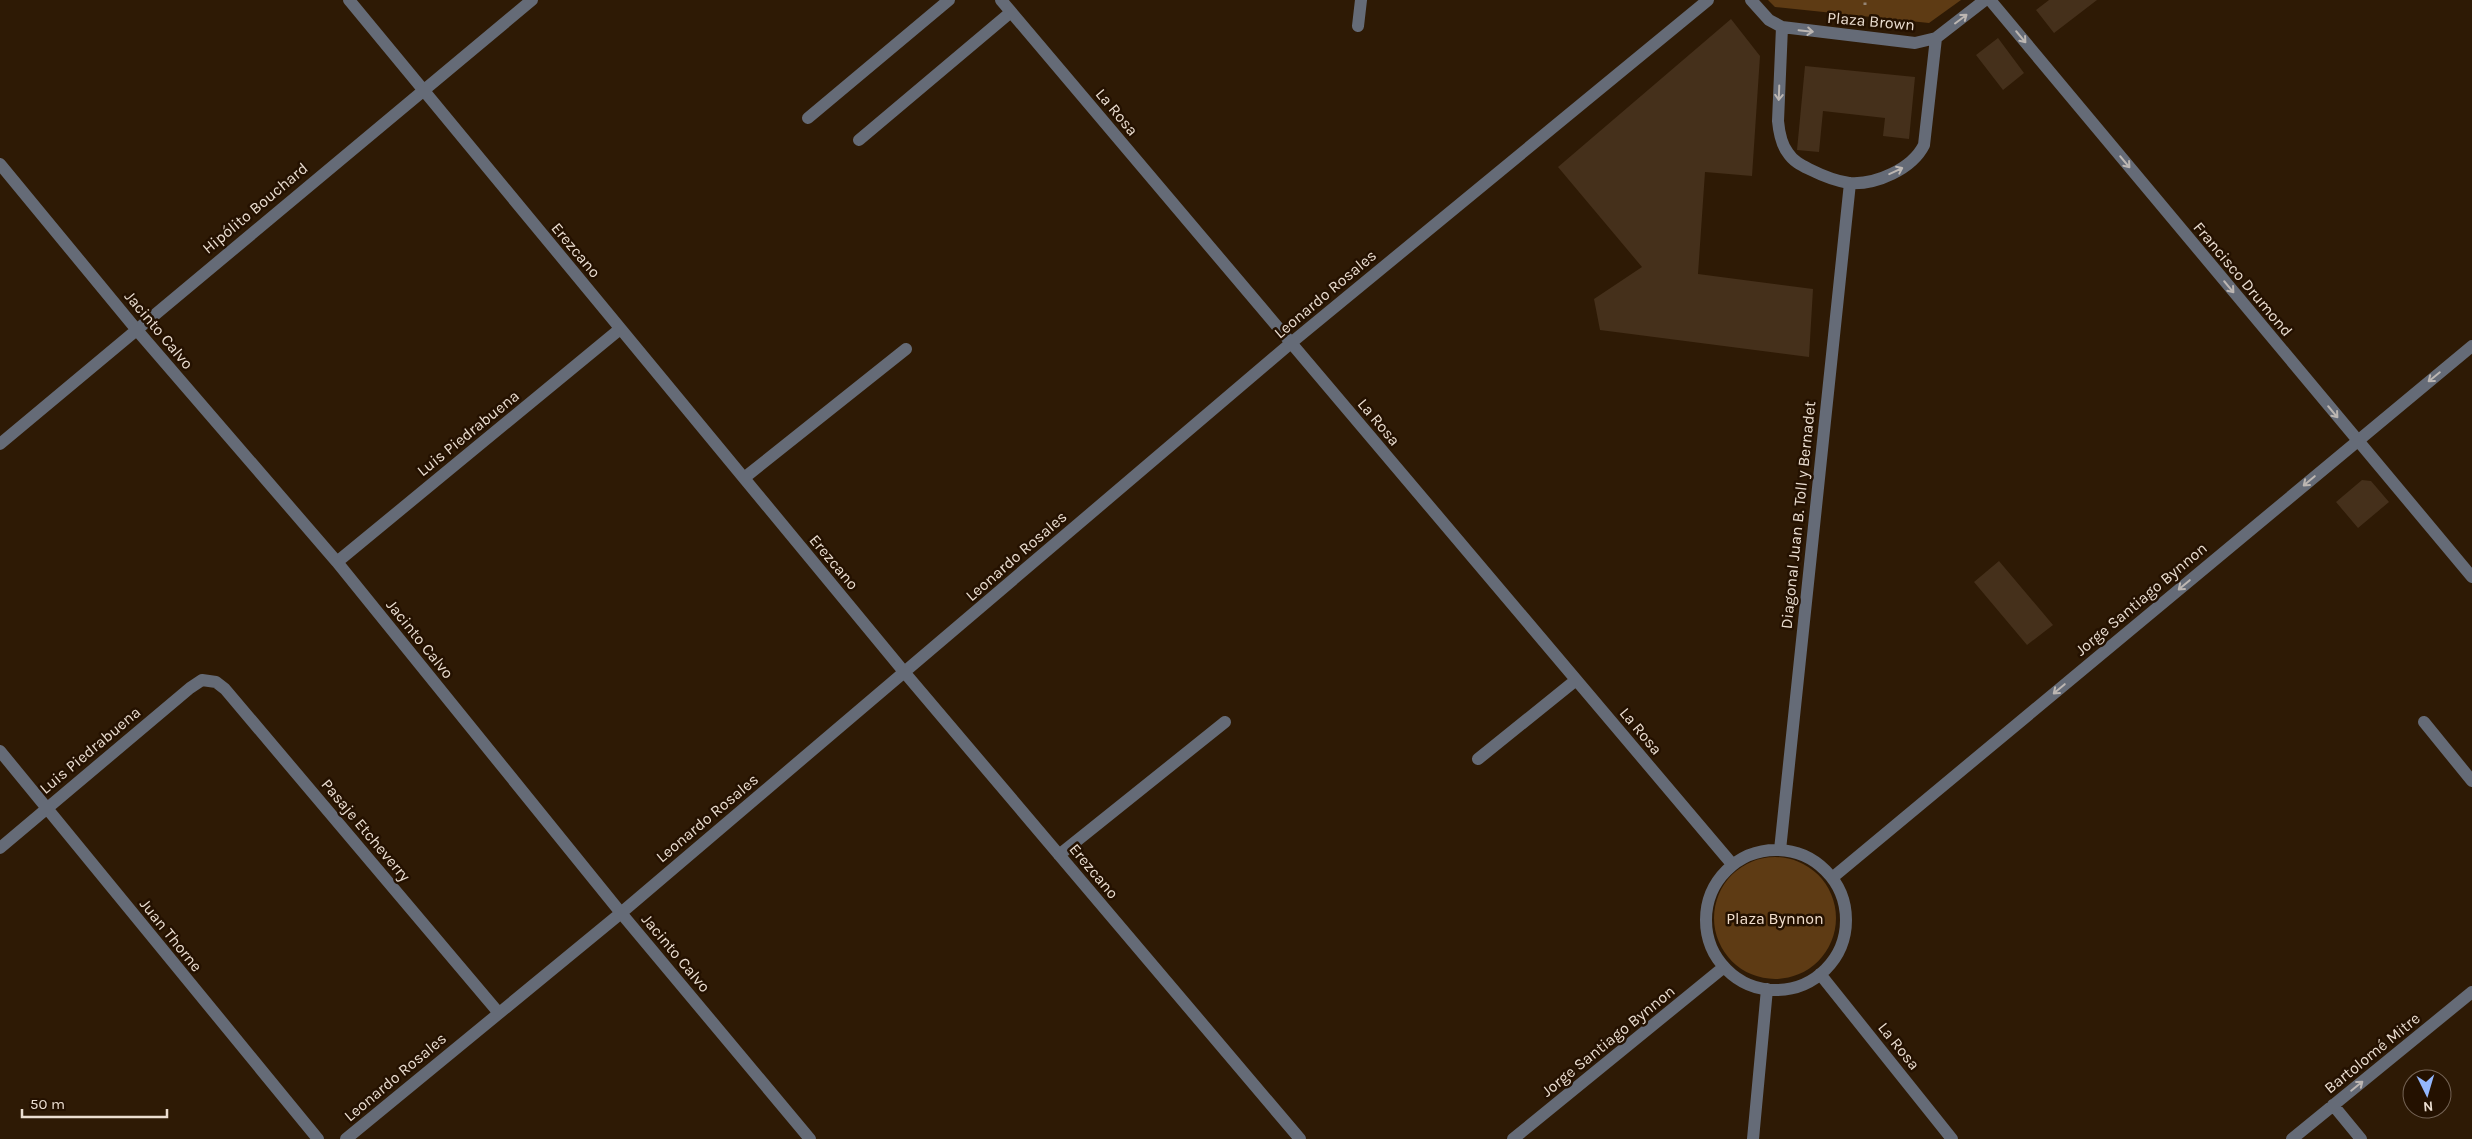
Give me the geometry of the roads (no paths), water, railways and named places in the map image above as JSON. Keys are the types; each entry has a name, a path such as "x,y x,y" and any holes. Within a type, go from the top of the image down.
{"street":[{"name":"Erezcano","path":"349,0 905,673 1300,1139"},
{"name":"Hipólito Bouchard","path":"0,444 532,0"},
{"path":"808,118 949,0"},
{"name":"La Rosa","path":"1001,0 1732,864"},
{"path":"1358,26 1361,0"},
{"name":"Leonardo Rosales","path":"346,1139 498,1012 621,913 1291,343 1708,0"},
{"name":"Plaza Brown","path":"1751,0 1769,20 1782,27 1915,43 1936,38 1985,0"},
{"name":"Francisco Drumond","path":"1990,0 2356,441 2472,577"},
{"path":"860,140 1010,12"},
{"path":"1782,27 1778,121 1779,134 1784,146 1796,161 1822,175 1850,183 1885,176 1912,162 1919,154 1924,145 1936,38"},
{"name":"Jacinto Calvo","path":"0,164 136,329 337,562 621,913 810,1139"},
{"name":"Diagonal Juan B. Toll y Bernadet","path":"1780,850 1850,183"},
{"name":"Luis Piedrabuena","path":"337,562 620,329"},
{"name":"Jorge Santiago Bynnon","path":"1832,878 2472,346"},
{"path":"744,478 906,349"},
{"name":"Luis Piedrabuena","path":"0,848 202,680"},
{"name":"Pasaje Etcheverry","path":"202,680 216,682 225,689 498,1012"},
{"path":"1478,759 1576,680"},
{"path":"1059,855 1225,722"},
{"path":"2424,722 2472,781"},
{"name":"Juan Thorne","path":"0,751 318,1139"},
{"path":"1780,850 1796,852 1816,862 1832,878 1842,897 1845,925 1843,939 1834,958 1820,974 1795,986 1767,989 1744,982 1724,967 1711,948 1705,926 1707,902 1716,881 1732,864 1752,853 1780,850"},
{"name":"Jorge Santiago Bynnon","path":"1513,1139 1724,967"},
{"name":"La Rosa","path":"1820,974 1952,1139"},
{"path":"1753,1139 1767,989"},
{"name":"Bartolomé Mitre","path":"2292,1139 2472,992"},
{"path":"2333,1105 2361,1139"}],"park label":[{"name":"Plaza Bynnon","path":"1775,918"}]}
